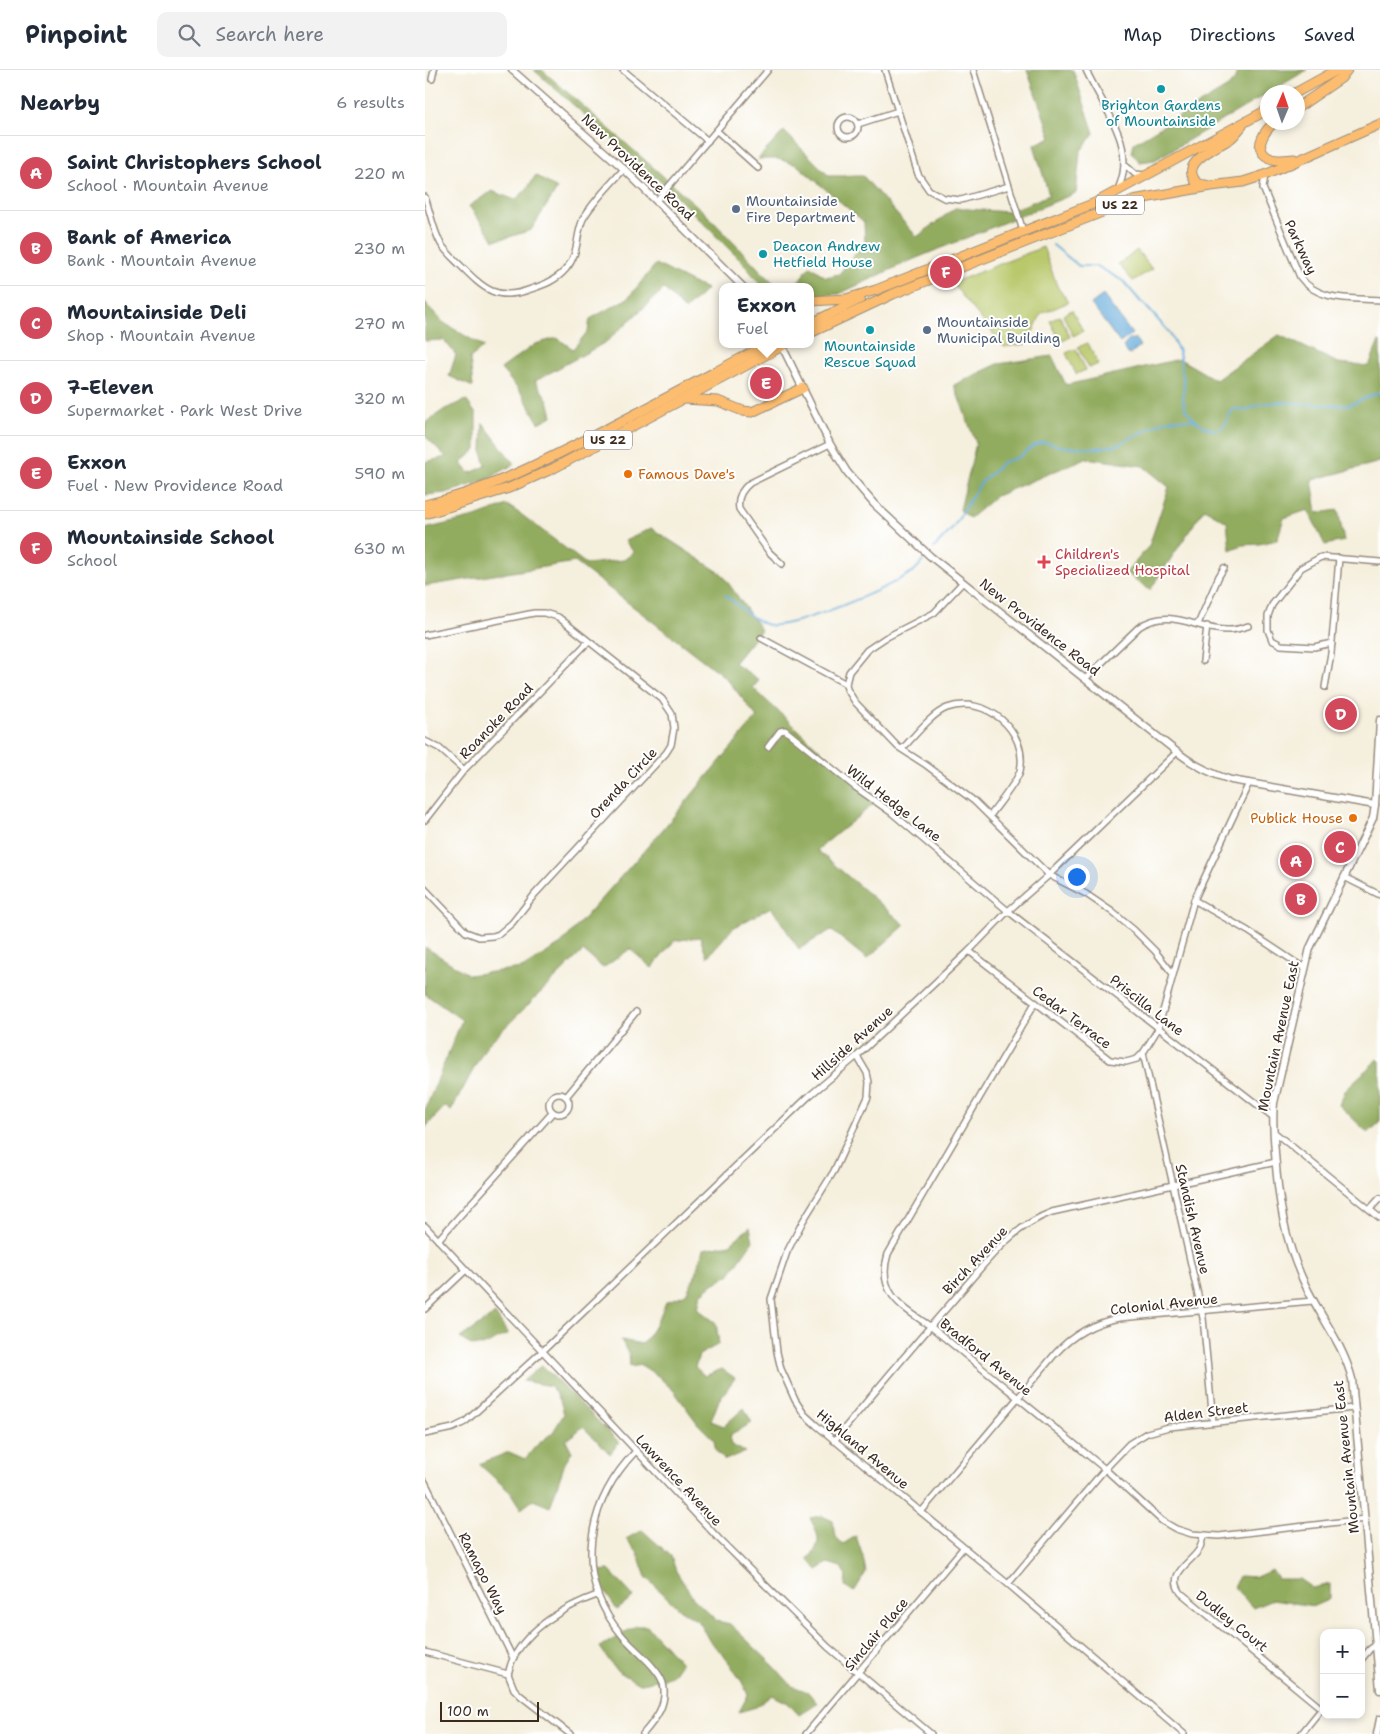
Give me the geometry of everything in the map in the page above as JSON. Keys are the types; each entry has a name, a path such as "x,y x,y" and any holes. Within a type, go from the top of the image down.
{"highway":[{"path":"1305,88 1337,70"},
{"path":"1305,103 1341,78 1347,70"},
{"name":"US 22","path":"814,322 876,290 1117,192 1260,114"},
{"path":"1211,186 1199,184 1193,178 1191,171 1194,163 1233,137 1245,122"},
{"name":"US 22","path":"814,331 893,294 1133,200 1243,182 1265,175 1380,124"},
{"path":"1267,130 1261,141 1261,150 1265,155 1272,159 1283,161 1305,157"},
{"path":"1354,136 1380,131"},
{"path":"814,301 846,298 876,290"},
{"name":"US 22","path":"425,504 505,480 531,468 760,348"},
{"name":"US 22","path":"425,514 509,488 555,468 777,348"},
{"path":"685,399 718,401 743,411 752,412 803,388"}],"street":[{"path":"433,79 434,70"},
{"name":"New Providence Road","path":"511,70 657,200 739,283"},
{"path":"623,70 708,141"},
{"path":"657,200 768,70"},
{"path":"885,70 918,174 926,187 936,195 952,200 961,200 1009,186"},
{"path":"973,70 1023,231"},
{"path":"1086,70 1112,120 1121,142 1125,165 1117,192"},
{"path":"858,124 899,111"},
{"path":"845,118 852,118 858,124 856,134 850,138 843,136 839,131 838,124 845,118"},
{"path":"717,131 758,168"},
{"path":"1125,165 1135,174 1148,175"},
{"path":"425,197 440,243 483,287 499,294 515,294 553,281 565,270 574,256 579,230 586,215 623,169"},
{"name":"Parkway","path":"1265,175 1263,188 1300,278 1305,284 1318,293 1325,295 1380,300"},
{"path":"425,216 431,214"},
{"name":"New Providence Road","path":"784,348 830,444 847,472 874,504 911,540 1177,752 1198,766 1215,774 1249,784 1378,805"},
{"path":"782,564 769,552 739,509 738,504 741,493 750,484 830,444"},
{"path":"1332,643 1314,647 1281,645 1272,640 1268,630 1268,616 1272,605 1301,568 1321,557 1380,562"},
{"path":"1325,687 1332,643 1339,558"},
{"path":"1198,624 1224,568"},
{"path":"963,582 934,613 885,638 867,650 849,672 846,684 847,689 855,702 884,734 967,796 990,816 1049,875 1086,894 1134,930 1173,974"},
{"name":"Orenda Circle","path":"425,635 539,612 558,617 657,694 668,706 672,714 674,728 671,745 667,753 499,934 479,937 466,932 425,889"},
{"path":"1086,678 1139,627 1148,621 1166,618 1229,630 1248,626"},
{"path":"1203,661 1207,626"},
{"path":"761,638 846,684"},
{"name":"Roanoke Road","path":"425,820 464,770 588,642"},
{"path":"902,749 937,712 947,708 969,705 979,707 994,714 1014,735 1021,763 1019,774 990,816"},
{"name":"Mountain Avenue East","path":"1380,720 1378,805 1312,942 1304,968 1274,1103 1273,1116 1281,1213 1286,1234 1302,1278 1313,1301 1342,1348 1352,1379 1365,1519 1377,1613 1376,1646 1380,1690"},
{"name":"Wild Hedge Lane","path":"767,747 780,731 785,730 855,787 892,813 1008,911"},
{"path":"425,740 439,748 464,770"},
{"name":"Hillside Avenue","path":"425,1434 453,1428 465,1422 543,1351 808,1097 857,1056 969,951 1008,911 1049,875 1177,752"},
{"path":"1143,1053 1158,1029 1194,900 1249,784"},
{"path":"1344,877 1380,895"},
{"path":"1194,900 1248,931 1304,968"},
{"name":"Priscilla Lane","path":"1008,911 1158,1029 1273,1116"},
{"name":"Cedar Terrace","path":"969,951 1110,1060 1132,1061 1143,1053"},
{"name":"Bradford Avenue","path":"1035,1003 888,1254 885,1263 885,1276 891,1294 902,1307 930,1326 1105,1469 1162,1520 1184,1532 1203,1536 1219,1536 1365,1519"},
{"path":"566,1097 636,1012"},
{"name":"Standish Avenue","path":"1143,1053 1201,1311 1213,1422"},
{"name":"Highland Avenue","path":"857,1056 867,1073 869,1082 868,1097 834,1171 803,1221 787,1252 771,1299 777,1352 787,1385 805,1414 834,1440 1008,1584 1184,1734"},
{"path":"559,1094 566,1097 569,1103 567,1110 562,1114 553,1112 549,1104 551,1098 559,1094"},
{"path":"438,1240 553,1112"},
{"path":"1274,1132 1380,1218"},
{"name":"Birch Avenue","path":"834,1440 1004,1242 1022,1227 1057,1211 1276,1162"},
{"path":"1370,1210 1380,1198"},
{"name":"Lawrence Avenue","path":"425,1226 719,1539 828,1647 930,1734"},
{"path":"425,1309 466,1270"},
{"name":"Colonial Avenue","path":"921,1512 1062,1346 1089,1328 1119,1318 1313,1301"},
{"name":"Alden Street","path":"1008,1584 1105,1469 1129,1444 1147,1433 1169,1427 1354,1408"},
{"path":"636,1451 617,1473 602,1498 591,1540 591,1555 597,1595 603,1610 621,1635 653,1668 663,1682 665,1699 662,1708 643,1734"},
{"name":"Ramapo Way","path":"425,1482 513,1658"},
{"name":"Dudley Court","path":"1203,1536 1201,1546 1178,1574 1176,1579 1178,1589 1188,1600 1320,1705"},
{"name":"Sinclair Place","path":"807,1734 963,1548"},
{"path":"571,1734 521,1696 514,1689 509,1674 513,1658 528,1639 553,1617 581,1600 597,1595"},
{"path":"1365,1655 1370,1649 1376,1646"},
{"path":"425,1652 509,1674"},
{"path":"1301,1734 1320,1711"},
{"path":"1377,1734 1380,1719"}],"green space":[{"path":"534,70 542,70 704,212 774,283 759,283 745,265 670,190"},
{"path":"1027,70 1073,70 1094,133 1080,152 1076,193 907,262 839,294 814,296 814,283 797,283 810,266 826,277 839,274 865,242 864,222 797,165 778,159 758,159 784,131 829,176 863,176 917,237 955,208 1008,212 1049,195 1034,145 1051,137"},
{"path":"1237,70 1307,70 1282,85 1260,85 1260,98 1155,160 1140,162 1132,153 1134,143 1228,87 1235,79"},
{"path":"536,175 557,189 531,230 494,240 469,206 492,191 515,200 526,190"},
{"path":"1043,247 1058,288 1069,302 1041,314 1026,344 1004,347 952,283"},
{"path":"1137,250 1152,269 1133,281 1118,264"},
{"path":"656,264 707,289 685,310 664,289 606,342 535,381 548,400 552,416 539,423 522,394 501,369 535,344 557,338 573,349 588,331 590,319 628,298"},
{"path":"425,303 444,323 484,347 470,358 473,387 449,376 456,355 444,340 425,341"},
{"path":"1072,310 1083,331 1073,336 1063,315"},
{"path":"1060,316 1070,337 1061,342 1050,321"},
{"path":"1279,335 1338,363 1369,366 1380,341 1380,462 1312,480 1317,513 1338,510 1344,541 1325,545 1308,510 1284,518 1277,540 1242,545 1230,550 1227,522 1204,509 1150,590 1126,573 1149,546 1169,487 1143,466 1086,458 996,496 970,518 960,510 976,443 954,385 998,364 1052,356 1066,385 1180,359 1216,380"},
{"path":"1088,343 1098,364 1089,368 1078,347"},
{"path":"1076,349 1086,370 1076,374 1066,353"},
{"path":"466,400 476,414 476,450 461,463 470,473 486,466 482,451 483,423 514,464 487,480 446,493 425,495 425,462 446,457 425,436 425,423 445,409"},
{"path":"507,505 586,564 624,560 634,552 625,541 651,528 722,574 761,630 734,663 759,680 753,688 876,802 817,850 905,925 867,959 831,930 799,949 771,907 733,928 707,957 700,937 674,941 652,968 630,949 603,968 583,951 486,1046 451,1111 445,1106 425,1128 425,1110 462,1020 425,994 425,947 469,975 522,968 561,944 658,835 757,717 726,678 575,562 425,586 425,529 475,517"},
{"path":"1378,1059 1380,1061 1380,1122 1368,1133 1339,1105 1346,1089"},
{"path":"750,1227 753,1241 729,1275 713,1284 701,1294 698,1309 716,1323 719,1344 699,1355 695,1367 705,1376 722,1369 735,1378 719,1400 711,1421 724,1426 744,1408 752,1423 731,1434 730,1444 745,1452 725,1460 716,1451 714,1440 698,1424 674,1391 658,1376 641,1365 630,1367 629,1353 621,1340 642,1344 656,1324 666,1302 686,1294 696,1274 703,1249 730,1244"},
{"path":"495,1314 508,1334 479,1346 467,1343 460,1338"},
{"path":"542,1365 619,1442 610,1454 583,1427 566,1440 572,1452 565,1463 550,1507 533,1500 521,1509 510,1492 479,1464 509,1452 525,1459 536,1446 553,1432 564,1414 560,1400 551,1386 523,1381"},
{"path":"822,1516 833,1521 836,1537 843,1544 856,1536 866,1572 854,1592 845,1586 846,1576 841,1567 828,1563 817,1570 808,1559 818,1544 816,1530 810,1518"},
{"path":"642,1530 671,1556 676,1571 693,1598 717,1621 730,1624 792,1686 808,1692 817,1703 799,1715 788,1703 772,1695 756,1707 739,1712 748,1695 742,1682 722,1653 710,1642 699,1622 679,1609 646,1577 637,1552 626,1539"},
{"path":"609,1570 634,1597 617,1610 603,1589 598,1571"},
{"path":"1272,1570 1278,1579 1299,1579 1312,1588 1330,1584 1330,1599 1314,1606 1272,1600 1253,1608 1234,1587 1239,1576 1256,1577"},
{"path":"636,1626 647,1626 681,1663 672,1676 639,1684 615,1669 600,1647"}],"water":[{"path":"1103,295 1132,334 1120,343 1091,304"},
{"path":"1135,338 1140,346 1129,355 1123,347 1128,341"}],"waterway":[{"path":"1053,245 1079,266 1097,266 1123,281 1141,302"},
{"path":"1143,303 1169,332 1179,352 1184,383 1183,398 1185,408 1194,420"},
{"path":"934,548 953,528 979,485 1003,462 1019,457 1033,446 1044,442 1063,447 1099,448 1117,445 1162,422 1174,419 1194,420 1209,429 1217,430 1225,425 1232,410 1236,409 1244,411 1261,404 1277,402 1349,405 1380,392"},
{"path":"725,595 758,621 769,625 782,624 820,614 864,597 912,572 923,561"}],"place":[{"name":"Brighton Gardens of Mountainside","path":"1161,89"},
{"name":"Mountainside Fire Department","path":"736,209"},
{"name":"Deacon Andrew Hetfield House","path":"763,254"},
{"name":"Mountainside School","path":"946,272"},
{"name":"Mountainside Rescue Squad","path":"870,330"},
{"name":"Mountainside Municipal Building","path":"927,330"},
{"name":"Exxon","path":"766,383"},
{"name":"Famous Dave's","path":"628,474"},
{"name":"Children's Specialized Hospital","path":"1044,562"},
{"name":"7-Eleven","path":"1341,714"},
{"name":"Publick House","path":"1353,818"},
{"name":"Mountainside Deli","path":"1340,847"},
{"name":"Saint Christophers School","path":"1296,861"},
{"name":"Bank of America","path":"1301,899"}]}
